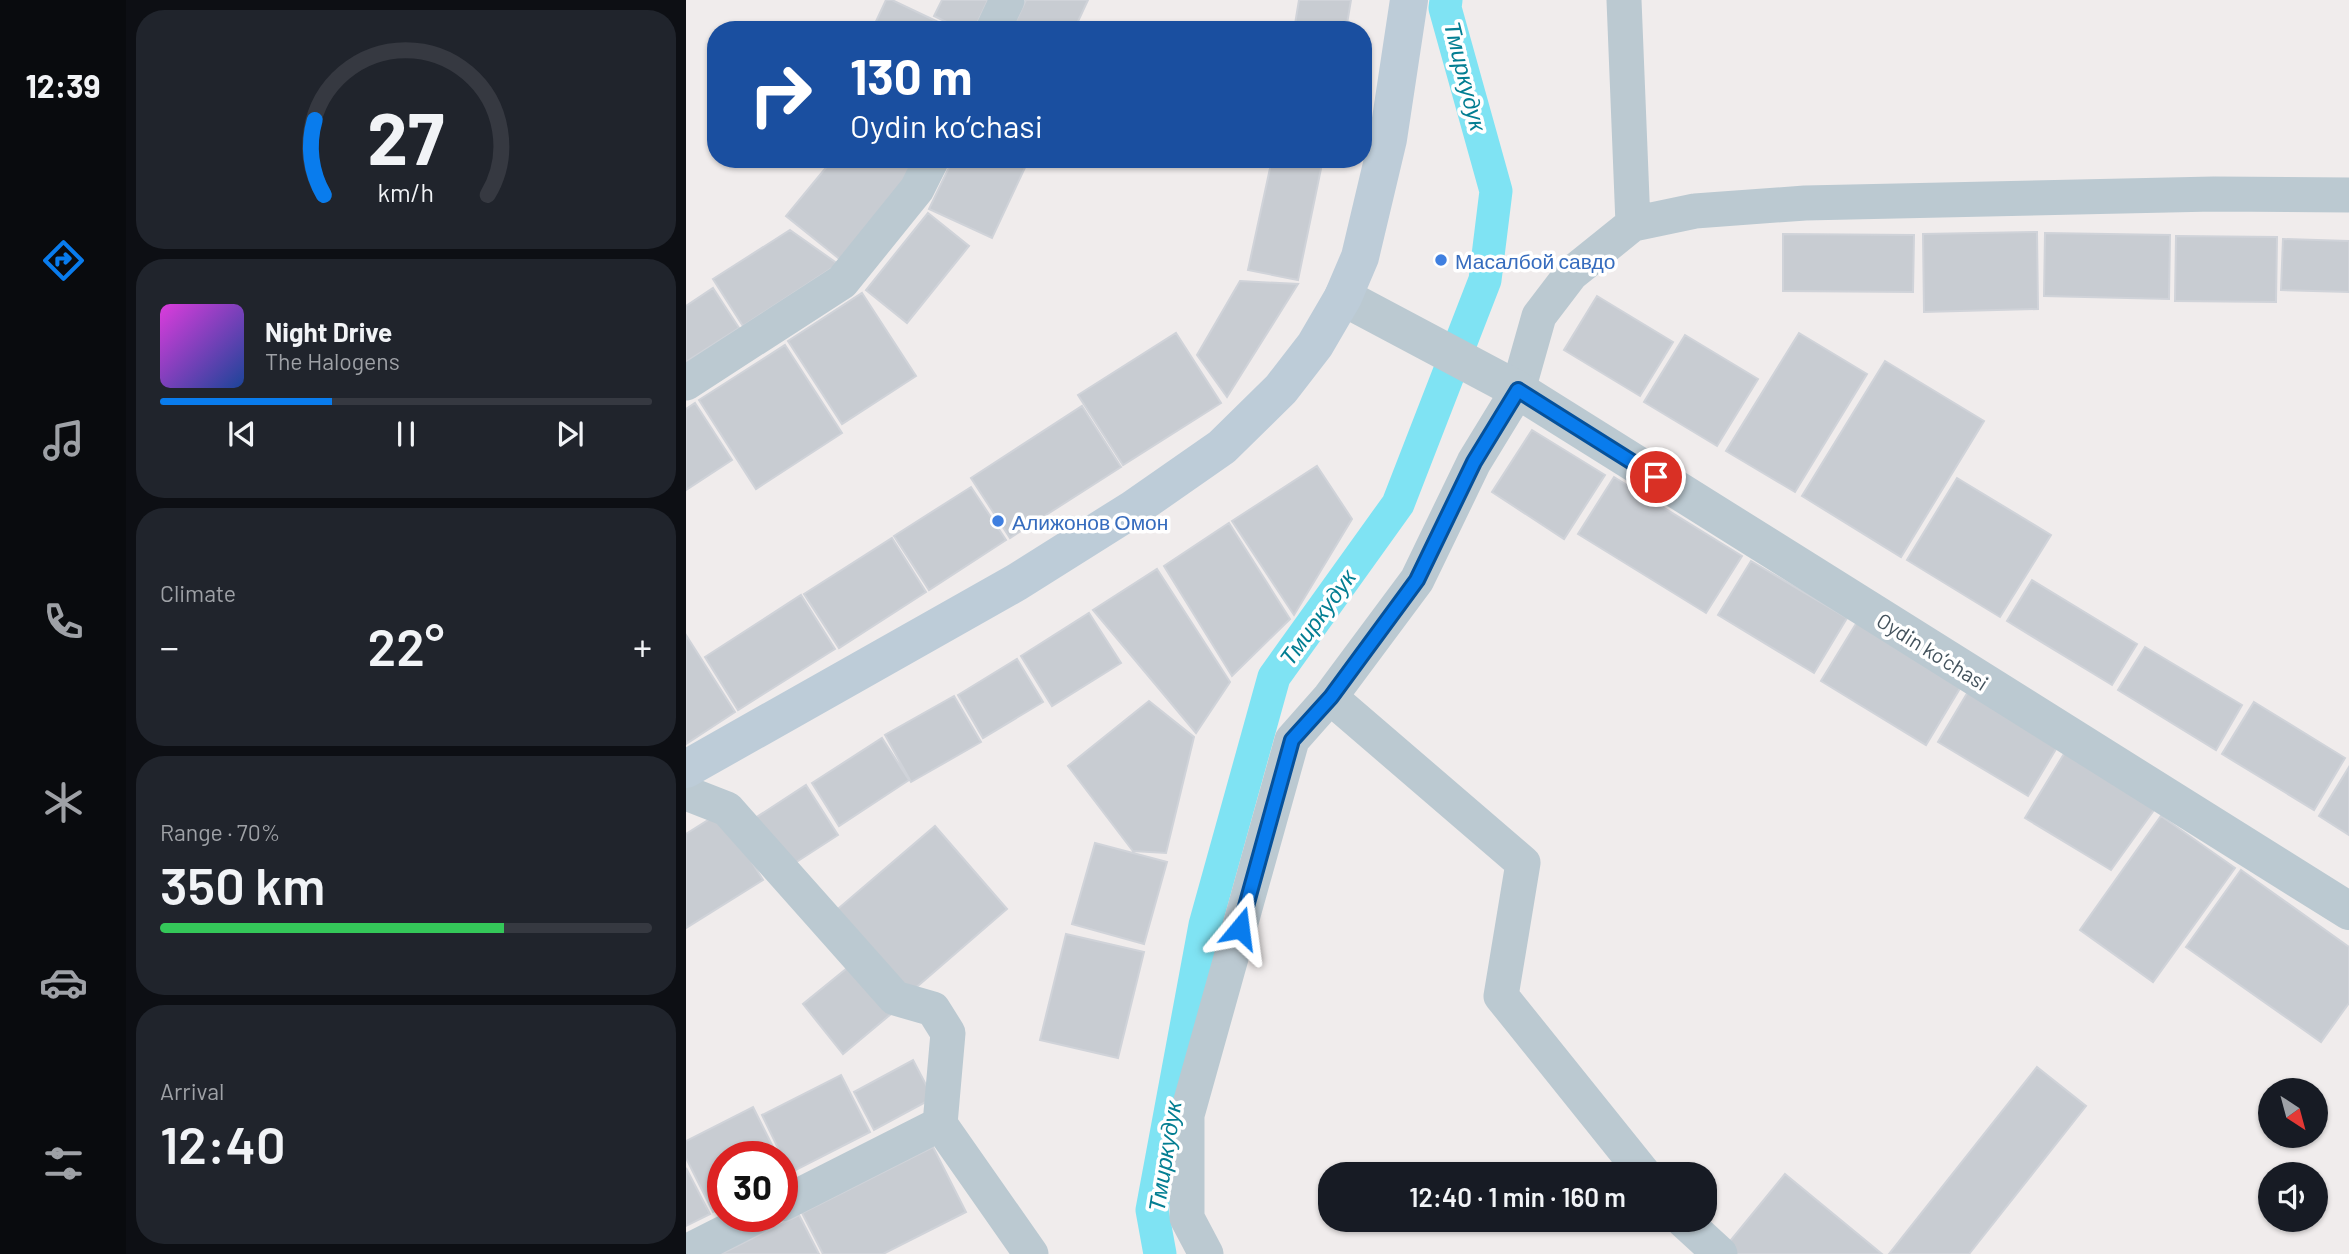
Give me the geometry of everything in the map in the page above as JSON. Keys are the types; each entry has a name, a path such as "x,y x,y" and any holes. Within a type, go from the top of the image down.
{"main road":[{"path":"686,769 1017,582 1132,509 1222,447 1281,389 1315,345 1343,297 1360,257 1388,139 1409,0"}],"street":[{"path":"997,21 1007,0"},
{"path":"1624,0 1633,224"},
{"path":"686,383 842,282 917,189 928,168"},
{"path":"1206,1254 1187,1218 1187,1115 1292,740 1331,697 1417,580 1474,462 1518,390 1539,316 1572,274 1633,224 1695,211 1805,203 2214,194 2349,195"},
{"name":"Oydin ko‘chasi","path":"1343,297 1518,390 2349,911"},
{"path":"1331,697 1523,863 1501,996 1634,1162"},
{"path":"686,793 727,809 895,998 933,1009 948,1033 940,1124 1031,1254"},
{"path":"798,1196 940,1124"},
{"path":"686,1252 725,1232"},
{"path":"1696,1232 1720,1254"}],"building":[{"path":"886,0 892,0 936,21 876,21"},
{"path":"942,0 988,0 978,21 944,21 934,16"},
{"path":"1026,0 1088,0 1078,21 1016,21"},
{"path":"1299,0 1351,0 1348,21 1296,21"},
{"path":"826,168 918,168 842,261 786,216"},
{"path":"949,168 1025,168 992,238 929,209"},
{"path":"1270,168 1321,168 1298,280 1248,270"},
{"path":"928,213 969,246 907,323 866,290"},
{"path":"790,230 838,264 743,326 713,279"},
{"path":"2037,232 2038,309 1924,312 1923,234"},
{"path":"2045,233 2170,235 2169,299 2044,296"},
{"path":"1783,234 1914,235 1913,292 1783,291"},
{"path":"2176,236 2277,237 2276,302 2175,301"},
{"path":"2283,239 2349,241 2349,292 2281,290"},
{"path":"1240,281 1298,284 1227,397 1197,355"},
{"path":"713,288 739,328 686,362 686,306"},
{"path":"862,293 916,376 842,424 788,341"},
{"path":"1597,296 1673,342 1640,396 1564,350"},
{"path":"1176,333 1221,403 1123,465 1078,395"},
{"path":"1799,333 1867,374 1795,492 1726,451"},
{"path":"1685,335 1758,379 1717,446 1644,402"},
{"path":"785,345 842,433 756,489 699,400"},
{"path":"1885,361 1984,421 1901,557 1802,496"},
{"path":"695,403 732,460 686,490 686,409"},
{"path":"1082,406 1121,467 1010,538 971,478"},
{"path":"1532,430 1605,475 1564,539 1492,492"},
{"path":"1317,466 1352,519 1294,615 1232,521"},
{"path":"1614,477 1742,556 1706,613 1578,534"},
{"path":"1957,478 2051,535 2000,617 1907,560"},
{"path":"971,487 1006,540 929,590 894,536"},
{"path":"1229,523 1290,619 1232,676 1164,566"},
{"path":"892,538 926,592 839,648 804,594"},
{"path":"1751,561 1847,618 1814,673 1718,615"},
{"path":"1157,569 1230,682 1196,733 1093,610"},
{"path":"2032,580 2137,644 2112,685 2007,621"},
{"path":"801,595 835,649 738,710 705,657"},
{"path":"1089,613 1121,663 1052,706 1021,656"},
{"path":"1857,622 1962,685 1926,745 1821,681"},
{"path":"686,635 735,712 686,744"},
{"path":"2145,647 2242,705 2216,750 2118,690"},
{"path":"1017,659 1043,702 983,738 958,695"},
{"path":"1969,690 2059,744 2028,796 1938,742"},
{"path":"954,696 981,742 911,782 885,735"},
{"path":"1149,701 1194,737 1166,853 1133,851 1068,766"},
{"path":"2254,702 2345,758 2314,810 2222,754"},
{"path":"882,738 909,780 839,826 812,783"},
{"path":"2067,749 2154,810 2111,870 2025,818"},
{"path":"2349,767 2349,835 2319,816"},
{"path":"806,785 838,835 784,870 746,824"},
{"path":"721,812 763,880 686,928 686,834"},
{"path":"2161,816 2235,868 2153,982 2080,930"},
{"path":"935,826 1007,909 905,997 833,913"},
{"path":"1095,843 1167,862 1144,944 1072,924"},
{"path":"2241,870 2349,947 2349,1003 2321,1042 2186,947"},
{"path":"1066,934 1144,952 1118,1058 1040,1040"},
{"path":"851,965 891,1014 843,1054 803,1004"},
{"path":"913,1060 933,1098 874,1130 854,1092"},
{"path":"2037,1067 2086,1106 1969,1254 1889,1254"},
{"path":"841,1075 870,1132 798,1169 798,1141 775,1141 762,1115"},
{"path":"753,1107 770,1141 707,1141 707,1200 686,1158 686,1141"},
{"path":"933,1147 966,1212 883,1254 823,1254 802,1213"},
{"path":"686,1168 707,1208 707,1216 686,1226"},
{"path":"1785,1174 1882,1254 1736,1254 1726,1246"},
{"path":"798,1216 819,1254 721,1254 765,1232 798,1232"}],"waterway":[{"name":"Тмиркудук","path":"1160,1254 1152,1210 1205,925 1274,677 1398,504 1485,280 1496,191 1445,8 1446,0"}],"place":[{"name":"Масалбой савдо","path":"1441,260"},
{"name":"Алижонов Омон","path":"998,521"}],"route":[{"path":"1240,928 1292,740 1331,697 1417,580 1474,462 1518,390 1656,477"}]}
